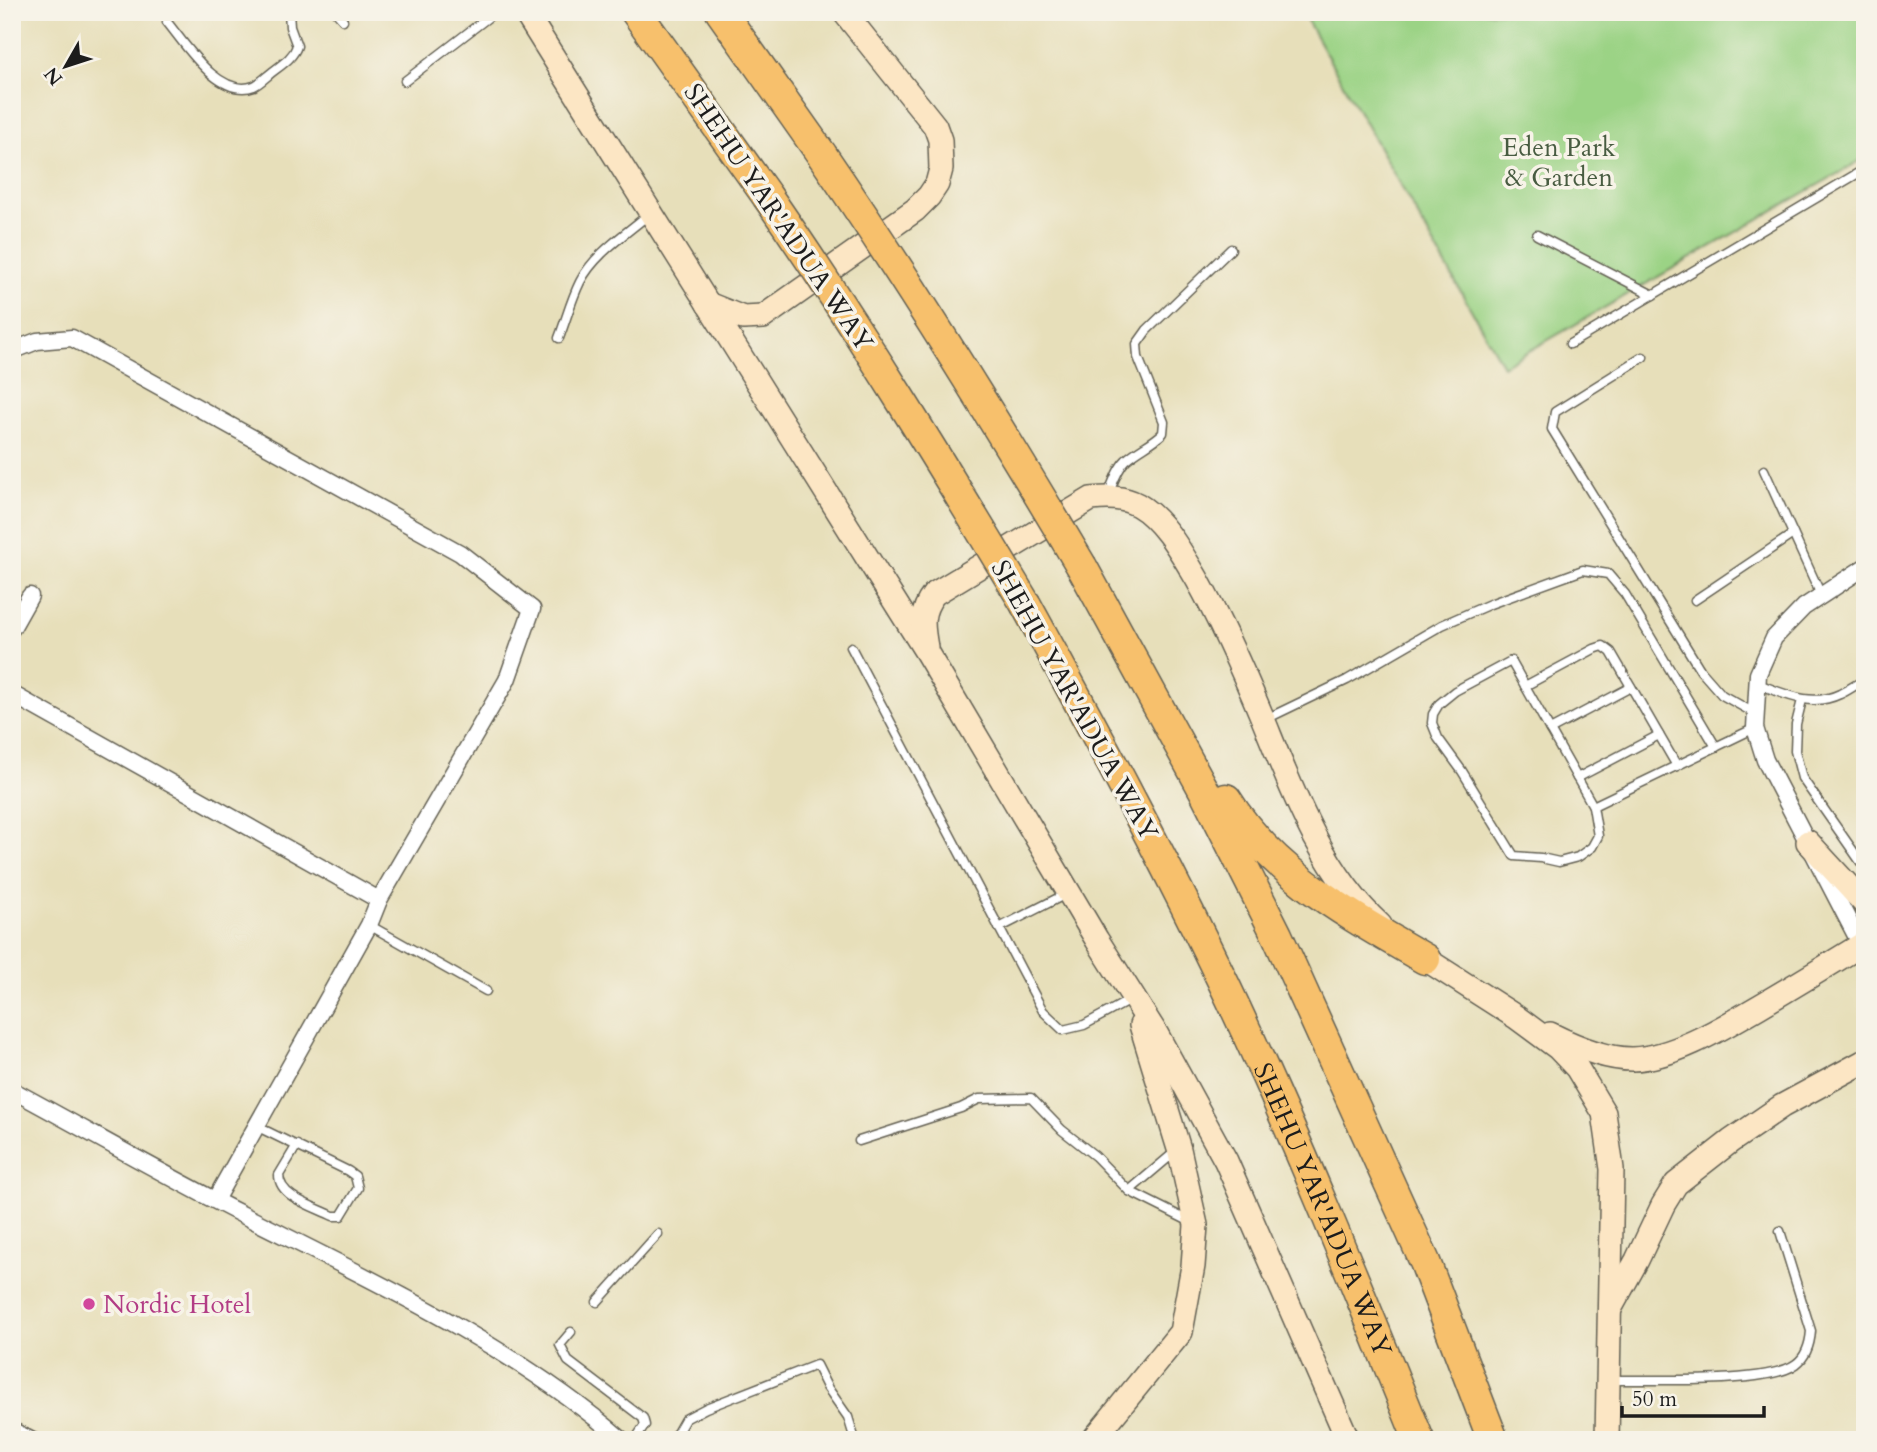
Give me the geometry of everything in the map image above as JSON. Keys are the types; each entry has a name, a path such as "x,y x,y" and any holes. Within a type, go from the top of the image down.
{"highway":[{"name":"SHEHU YAR'ADUA WAY","path":"636,12 834,292 1026,605 1161,855 1226,988 1313,1181 1419,1440"},
{"path":"721,12 910,285 1082,567 1205,792 1271,923 1338,1066 1425,1262 1493,1440"},
{"path":"1135,665 1180,727 1240,822 1261,847 1288,872 1320,895 1424,960"}],"street":[{"path":"525,12 927,653 1069,893 1157,1035 1219,1146 1348,1440"},
{"path":"708,304 743,318 764,317 915,210 937,184 942,156 935,126 845,12"},
{"path":"12,351 37,341 72,338 460,553 532,609 506,680 379,900 369,925 215,1200"},
{"path":"927,653 922,616 925,605 934,594 1091,499 1121,499 1139,506 1170,536 1212,607 1299,803 1342,881 1367,913 1424,960 1516,1017 1558,1048 1577,1068 1604,1113 1612,1169 1606,1380 1607,1440"},
{"path":"1516,1017 1569,1043 1613,1057 1633,1059 1699,1040 1863,947 1765,760 1755,721 1758,674 1774,638 1804,607 1865,567"},
{"path":"12,628 30,596"},
{"path":"12,694 379,900"},
{"path":"1808,842 1865,904"},
{"path":"1093,1440 1181,1332 1193,1266 1196,1224 1180,1154 1133,998"},
{"path":"1609,1312 1676,1184 1782,1106 1865,1061"},
{"path":"12,1090 215,1200 387,1287 488,1345 589,1411 622,1440"},
{"path":"1180,1154 1219,1146"}],"lane":[{"path":"167,22 213,76 237,88 257,85 294,54 297,46 290,27 289,12"},
{"path":"336,12 343,20"},
{"path":"405,81 495,12"},
{"path":"1570,344 1865,169"},
{"path":"559,338 580,282 588,269 598,257 651,212"},
{"path":"1537,234 1653,295"},
{"path":"1107,497 1117,471 1125,461 1163,433 1164,422 1138,357 1137,344 1147,330 1231,249"},
{"path":"1593,806 1716,747 1755,721 1722,695 1701,671 1552,429 1555,412 1643,358"},
{"path":"1764,470 1821,595"},
{"path":"1695,600 1793,534"},
{"path":"1263,720 1347,680 1442,625 1490,604 1583,570 1608,574 1625,594 1716,747"},
{"path":"1525,686 1603,646 1611,652 1676,766"},
{"path":"851,647 1042,1011 1063,1030 1084,1026 1133,998"},
{"path":"1511,662 1550,730 1593,806 1598,836 1592,847 1578,857 1559,862 1514,856 1462,771 1438,738 1432,723 1433,714 1439,704 1455,691 1511,662"},
{"path":"1758,684 1802,700 1817,700 1839,695 1865,680"},
{"path":"1550,730 1631,687"},
{"path":"1802,700 1796,724 1796,751 1802,778 1865,868"},
{"path":"1577,778 1659,735"},
{"path":"999,928 1069,893"},
{"path":"369,925 486,991"},
{"path":"859,1141 961,1108 979,1099 1031,1098 1129,1191 1196,1224"},
{"path":"256,1126 297,1146 348,1171 355,1176 358,1188 341,1216 333,1216 287,1193 281,1186 279,1175 297,1146"},
{"path":"1129,1191 1180,1154"},
{"path":"1606,1380 1742,1378 1795,1365 1810,1345 1811,1331 1780,1231"},
{"path":"597,1302 657,1234"},
{"path":"571,1332 560,1345 568,1361 643,1418 645,1425 635,1440"},
{"path":"669,1440 678,1436 685,1419 706,1408 817,1364 827,1387 848,1417 855,1440"},
{"path":"12,1426 39,1440"}],"green space":[{"name":"Eden Park & Garden","path":"1313,12 1865,12 1865,158 1503,366 1304,15"}],"place":[{"name":"Nordic Hotel","path":"89,1304"}]}
